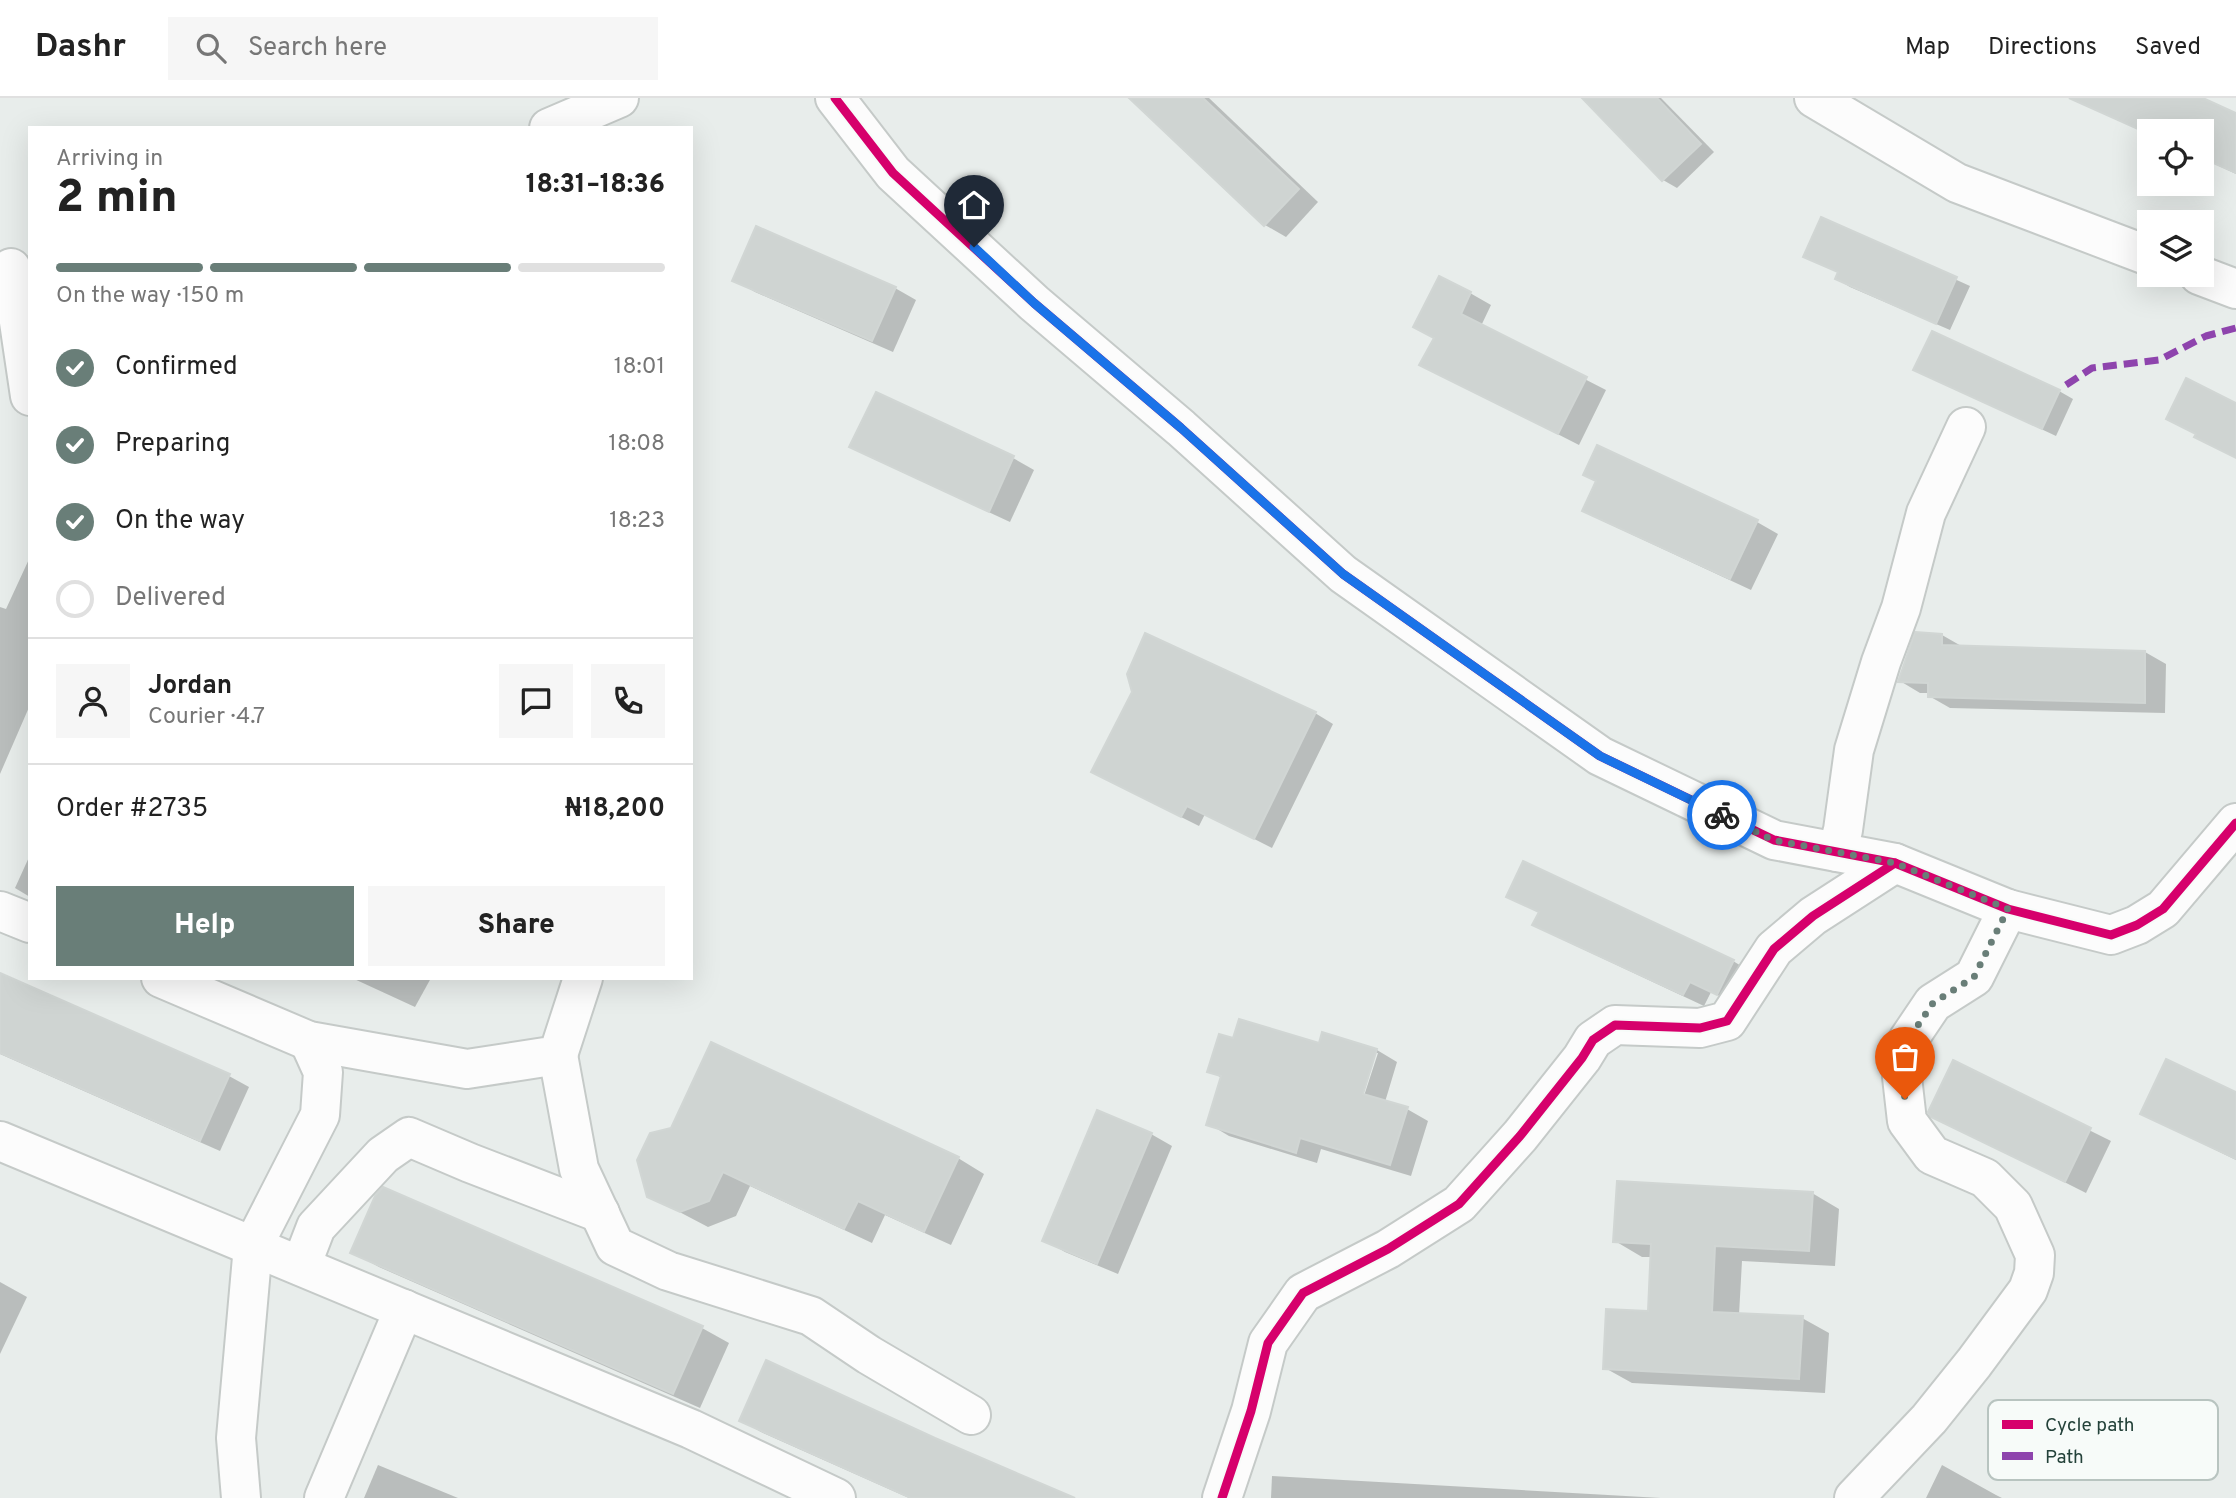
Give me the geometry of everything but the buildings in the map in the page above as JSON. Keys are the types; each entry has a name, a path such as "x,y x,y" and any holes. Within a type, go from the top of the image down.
{"street":[{"path":"555,126 619,98"},
{"path":"835,98 893,173 1034,303 1181,428 1343,574 1600,756 1773,840 1895,863 2008,909 2111,935 2137,925 2163,909 2236,822"},
{"path":"1814,98 1957,183 2137,251"},
{"path":"14,267 28,379"},
{"path":"2214,281 2236,289"},
{"path":"1837,852 1843,830 1854,750 1901,608 1926,513 1966,427"},
{"path":"1222,1498 1251,1411 1268,1343 1303,1293 1388,1249 1459,1204 1520,1136 1582,1058 1593,1040 1615,1025 1700,1028 1727,1021 1774,949 1812,916 1895,863"},
{"path":"1854,1498 1929,1419 1974,1363 2028,1290 2034,1273 2035,1255 2013,1206 1985,1178 1932,1155 1907,1121 1902,1077 1908,1040 1933,1003 1974,977 2008,909"},
{"path":"0,911 28,922"},
{"path":"165,980 309,1041 467,1069 558,1055"},
{"path":"582,980 558,1055 579,1169 615,1247 668,1271 811,1316 971,1415"},
{"path":"241,1498 236,1438 253,1247 320,1115 323,1072 309,1041"},
{"path":"301,1266 316,1227 383,1156 409,1137 600,1213"},
{"path":"0,1141 691,1429 836,1498"},
{"path":"324,1498 404,1309"}],"marked path":[{"path":"2066,385 2092,368 2159,360 2206,336 2236,328"}],"cycle path":[{"path":"835,98 893,173 1034,303 1181,428 1343,574 1600,756 1774,840 1895,863 2008,909 2111,935 2137,925 2163,909 2236,823"},
{"path":"1222,1498 1251,1411 1268,1343 1303,1293 1388,1249 1459,1204 1520,1136 1582,1058 1593,1040 1615,1025 1700,1028 1727,1021 1774,949 1813,916 1895,863"}],"way so far":[{"path":"1722,815 1773,840 1895,863 2008,909 1974,977 1933,1003 1908,1040 1902,1077 1905,1099"}],"route":[{"path":"974,247 1034,303 1181,428 1343,574 1600,756 1722,815"}]}
